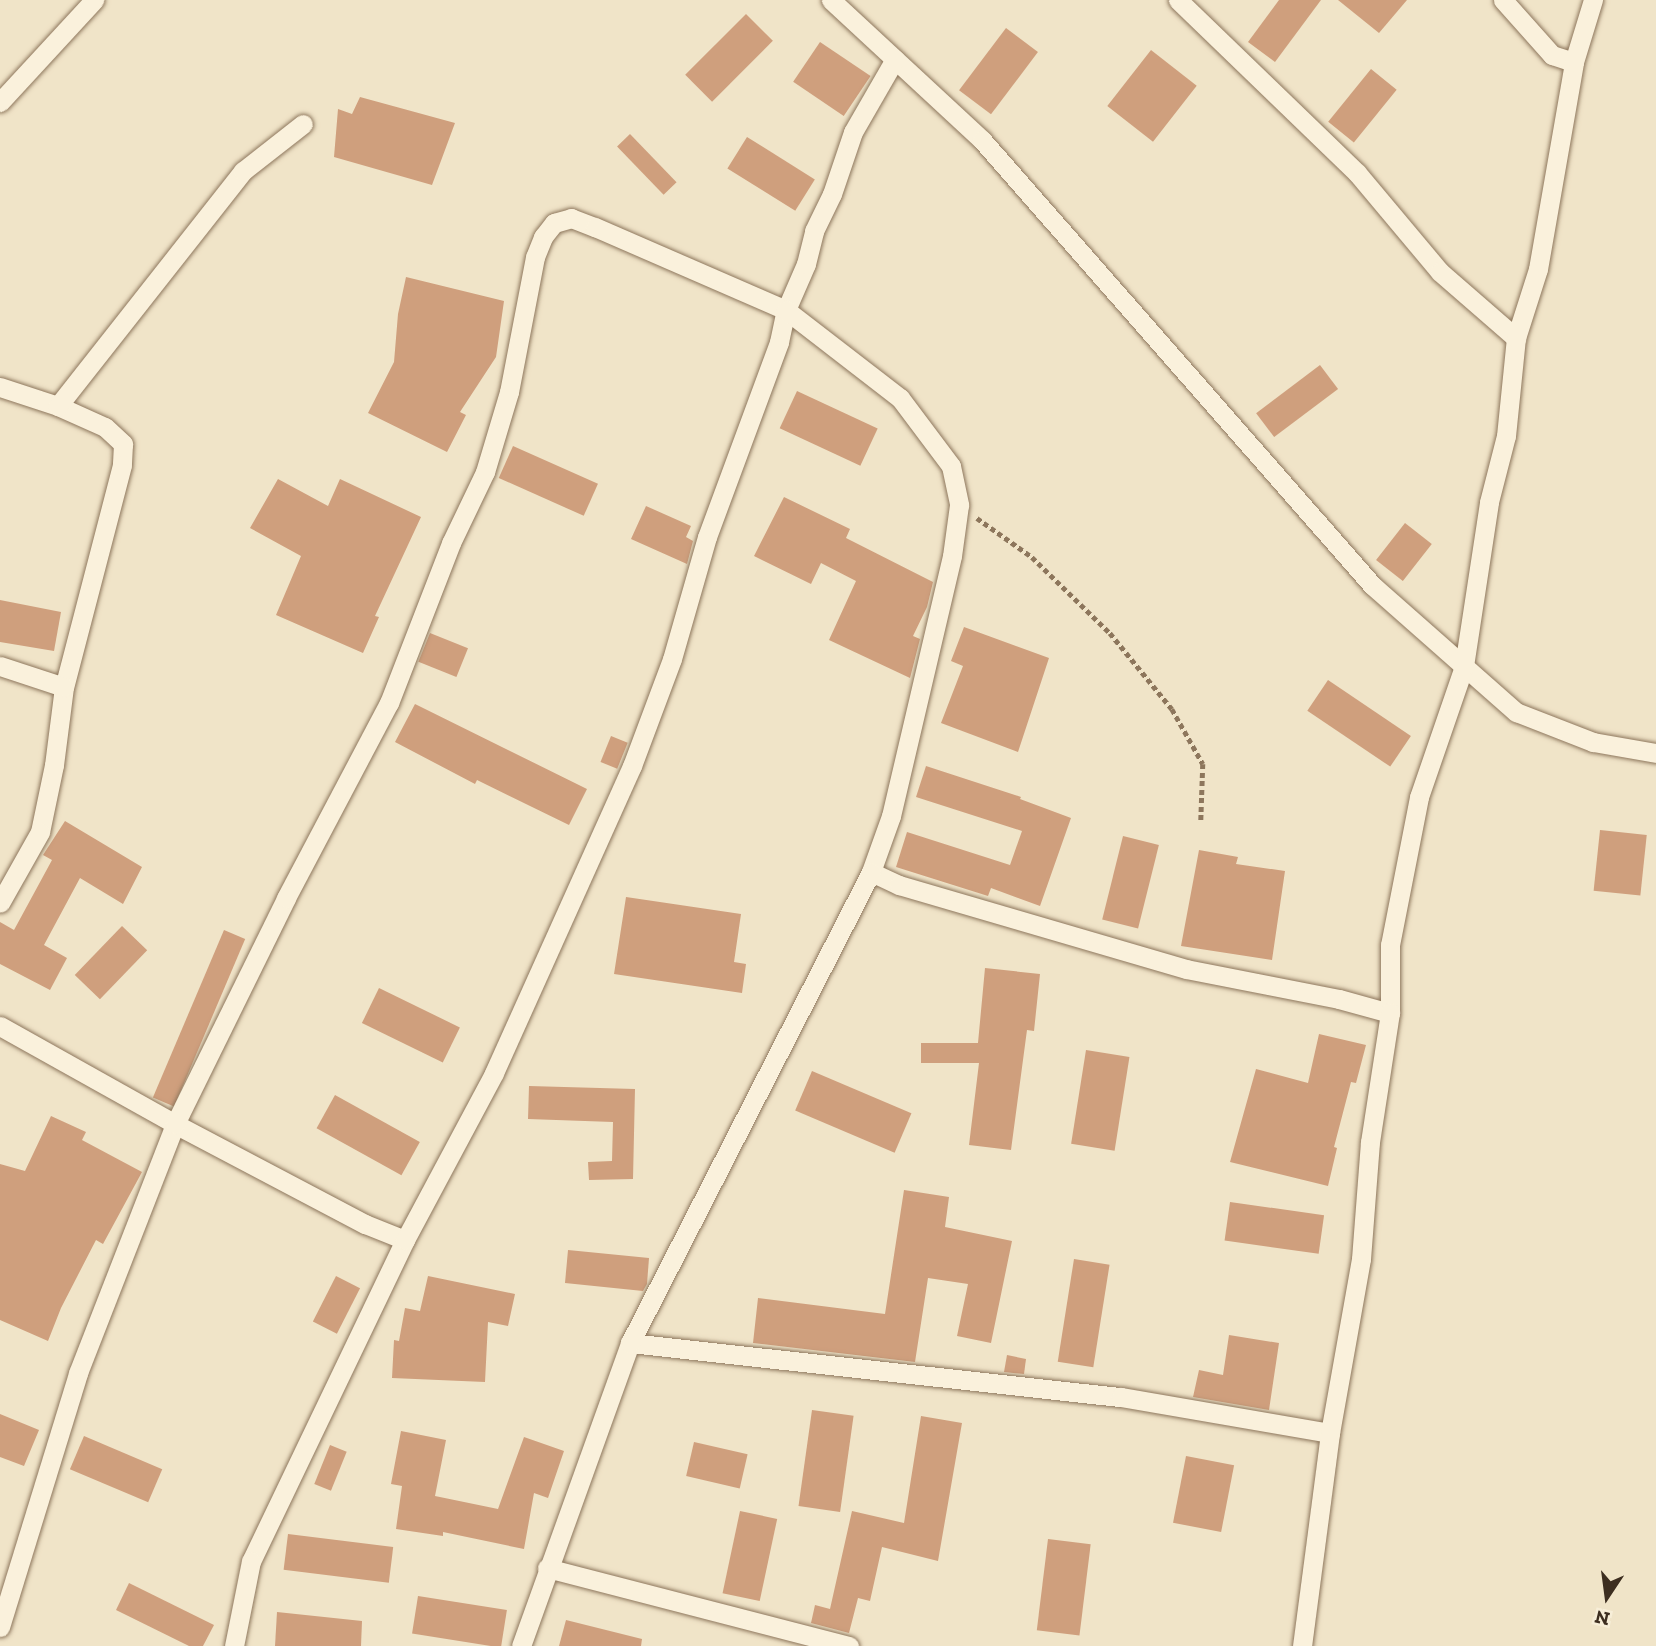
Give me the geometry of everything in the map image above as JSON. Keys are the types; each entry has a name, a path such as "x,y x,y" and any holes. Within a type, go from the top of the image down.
{"street":[{"path":"0,102 94,0"},
{"path":"831,0 982,140 1373,586 1516,712 1593,742 1656,753"},
{"path":"1178,0 1357,173 1440,272 1516,338"},
{"path":"1503,0 1552,55 1574,62"},
{"path":"1302,1646 1330,1433 1361,1259 1370,1142 1390,1013 1390,945 1419,797 1464,666 1489,502 1506,436 1516,338 1538,269 1574,62 1593,0"},
{"path":"234,1646 251,1561 405,1240 494,1073 632,766 672,659 707,537 779,342 786,310 853,132 895,59"},
{"path":"58,406 243,172 303,124"},
{"path":"0,1627 78,1373 175,1124 286,898 389,703 451,543 485,472 497,438 535,257 554,223 571,218 786,310 900,398 951,466 959,505 952,556 891,817 871,872 630,1343 521,1646"},
{"path":"0,387 58,406 105,427 123,444 122,466 64,687 54,765 40,832 0,903"},
{"path":"0,666 64,687"},
{"path":"871,872 899,885 1186,969 1339,999 1390,1013"},
{"path":"0,1026 175,1124 365,1224 405,1240"},
{"path":"630,1343 1121,1397 1330,1433"},
{"path":"547,1568 849,1646"}],"path":[{"path":"959,505 1032,557 1110,633 1172,709 1203,764 1201,822"}],"building":[{"path":"1279,0 1321,0 1275,62 1248,42"},
{"path":"1338,0 1407,0 1379,33"},
{"path":"746,14 773,41 712,102 685,75"},
{"path":"1006,28 1038,52 991,114 959,90"},
{"path":"820,42 871,76 844,116 793,82"},
{"path":"1151,50 1197,86 1153,142 1107,106"},
{"path":"1371,69 1397,90 1354,143 1328,122"},
{"path":"360,97 455,123 432,185 334,157 338,109 352,114"},
{"path":"630,134 677,182 664,195 617,147"},
{"path":"747,137 815,179 795,211 727,168"},
{"path":"406,277 504,301 496,357 460,412 466,415 447,452 368,413 394,362 398,314"},
{"path":"1320,365 1338,389 1274,437 1256,413"},
{"path":"797,391 878,429 860,466 780,428"},
{"path":"513,446 598,484 584,516 499,478"},
{"path":"278,479 328,506 340,479 421,517 375,616 379,617 363,653 276,615 301,556 250,528"},
{"path":"784,497 850,529 846,538 933,582 927,607 913,636 920,639 910,678 829,640 856,581 821,563 811,584 754,556"},
{"path":"646,506 691,526 686,537 693,541 687,564 631,539"},
{"path":"1405,523 1432,544 1403,581 1376,560"},
{"path":"0,600 61,612 54,651 0,642"},
{"path":"964,627 1049,658 1018,752 941,723 963,666 951,661"},
{"path":"430,633 468,648 456,677 418,662"},
{"path":"1328,680 1411,736 1390,767 1307,711"},
{"path":"415,704 587,789 569,825 477,780 475,784 395,742"},
{"path":"611,736 628,743 617,769 601,762"},
{"path":"926,766 1021,797 1020,799 1071,818 1040,906 991,888 988,896 896,867 907,832 1010,865 1022,831 916,797"},
{"path":"65,821 142,867 123,904 80,878 44,945 67,958 50,990 0,964 0,922 14,930 52,860 43,855"},
{"path":"1600,830 1647,835 1640,896 1594,891"},
{"path":"1123,836 1159,845 1138,928 1102,919"},
{"path":"1199,850 1238,857 1236,864 1285,871 1272,960 1181,946"},
{"path":"626,897 741,914 734,962 746,964 742,993 614,974"},
{"path":"122,926 147,950 100,999 75,975"},
{"path":"224,930 245,939 174,1107 153,1098"},
{"path":"985,968 1040,974 1034,1031 1027,1030 1011,1150 969,1145 979,1063 921,1063 921,1043 978,1043"},
{"path":"379,988 460,1027 443,1063 362,1023"},
{"path":"1319,1034 1366,1045 1356,1083 1351,1082 1334,1147 1337,1148 1328,1186 1230,1162 1256,1069 1308,1083"},
{"path":"1086,1050 1129,1057 1115,1151 1071,1144"},
{"path":"812,1071 911,1113 895,1153 795,1111"},
{"path":"529,1086 635,1089 633,1179 589,1180 588,1162 612,1161 613,1122 528,1119"},
{"path":"335,1095 420,1142 401,1175 317,1128"},
{"path":"51,1116 86,1132 82,1140 142,1172 103,1244 96,1240 61,1308 48,1341 0,1320 0,1164 25,1171"},
{"path":"904,1190 949,1197 945,1227 1012,1241 991,1343 957,1336 968,1284 928,1278 915,1362 753,1343 758,1298 885,1314"},
{"path":"1230,1202 1324,1215 1319,1254 1225,1241"},
{"path":"568,1250 649,1258 647,1284 643,1291 565,1283"},
{"path":"1074,1259 1110,1265 1093,1367 1058,1362"},
{"path":"336,1276 360,1288 337,1334 313,1321"},
{"path":"428,1276 515,1294 508,1326 488,1322 485,1382 392,1378 394,1340 399,1341 405,1308 420,1311"},
{"path":"1229,1335 1279,1343 1269,1410 1193,1397 1199,1370 1223,1375"},
{"path":"1007,1355 1026,1359 1024,1374 1004,1372"},
{"path":"812,1410 854,1416 840,1512 799,1506"},
{"path":"0,1414 39,1430 24,1466 0,1457"},
{"path":"921,1416 962,1423 938,1561 882,1547 870,1601 858,1598 849,1633 811,1623 815,1605 830,1609 852,1511 904,1523"},
{"path":"401,1431 446,1440 435,1496 498,1509 524,1437 564,1451 548,1498 534,1493 524,1549 443,1532 443,1536 396,1529 402,1486 391,1484"},
{"path":"84,1436 162,1469 148,1502 70,1469"},
{"path":"694,1442 748,1454 740,1488 686,1476"},
{"path":"330,1445 347,1452 331,1491 314,1484"},
{"path":"1186,1456 1234,1465 1221,1532 1173,1523"},
{"path":"740,1511 777,1519 760,1601 723,1593"},
{"path":"288,1534 393,1547 389,1583 284,1570"},
{"path":"1048,1539 1091,1544 1079,1636 1037,1630"},
{"path":"129,1583 214,1625 203,1646 189,1646 116,1610"},
{"path":"418,1596 507,1610 501,1646 412,1634"},
{"path":"277,1612 362,1621 361,1646 275,1646"},
{"path":"566,1620 642,1639 641,1646 559,1646"}]}
